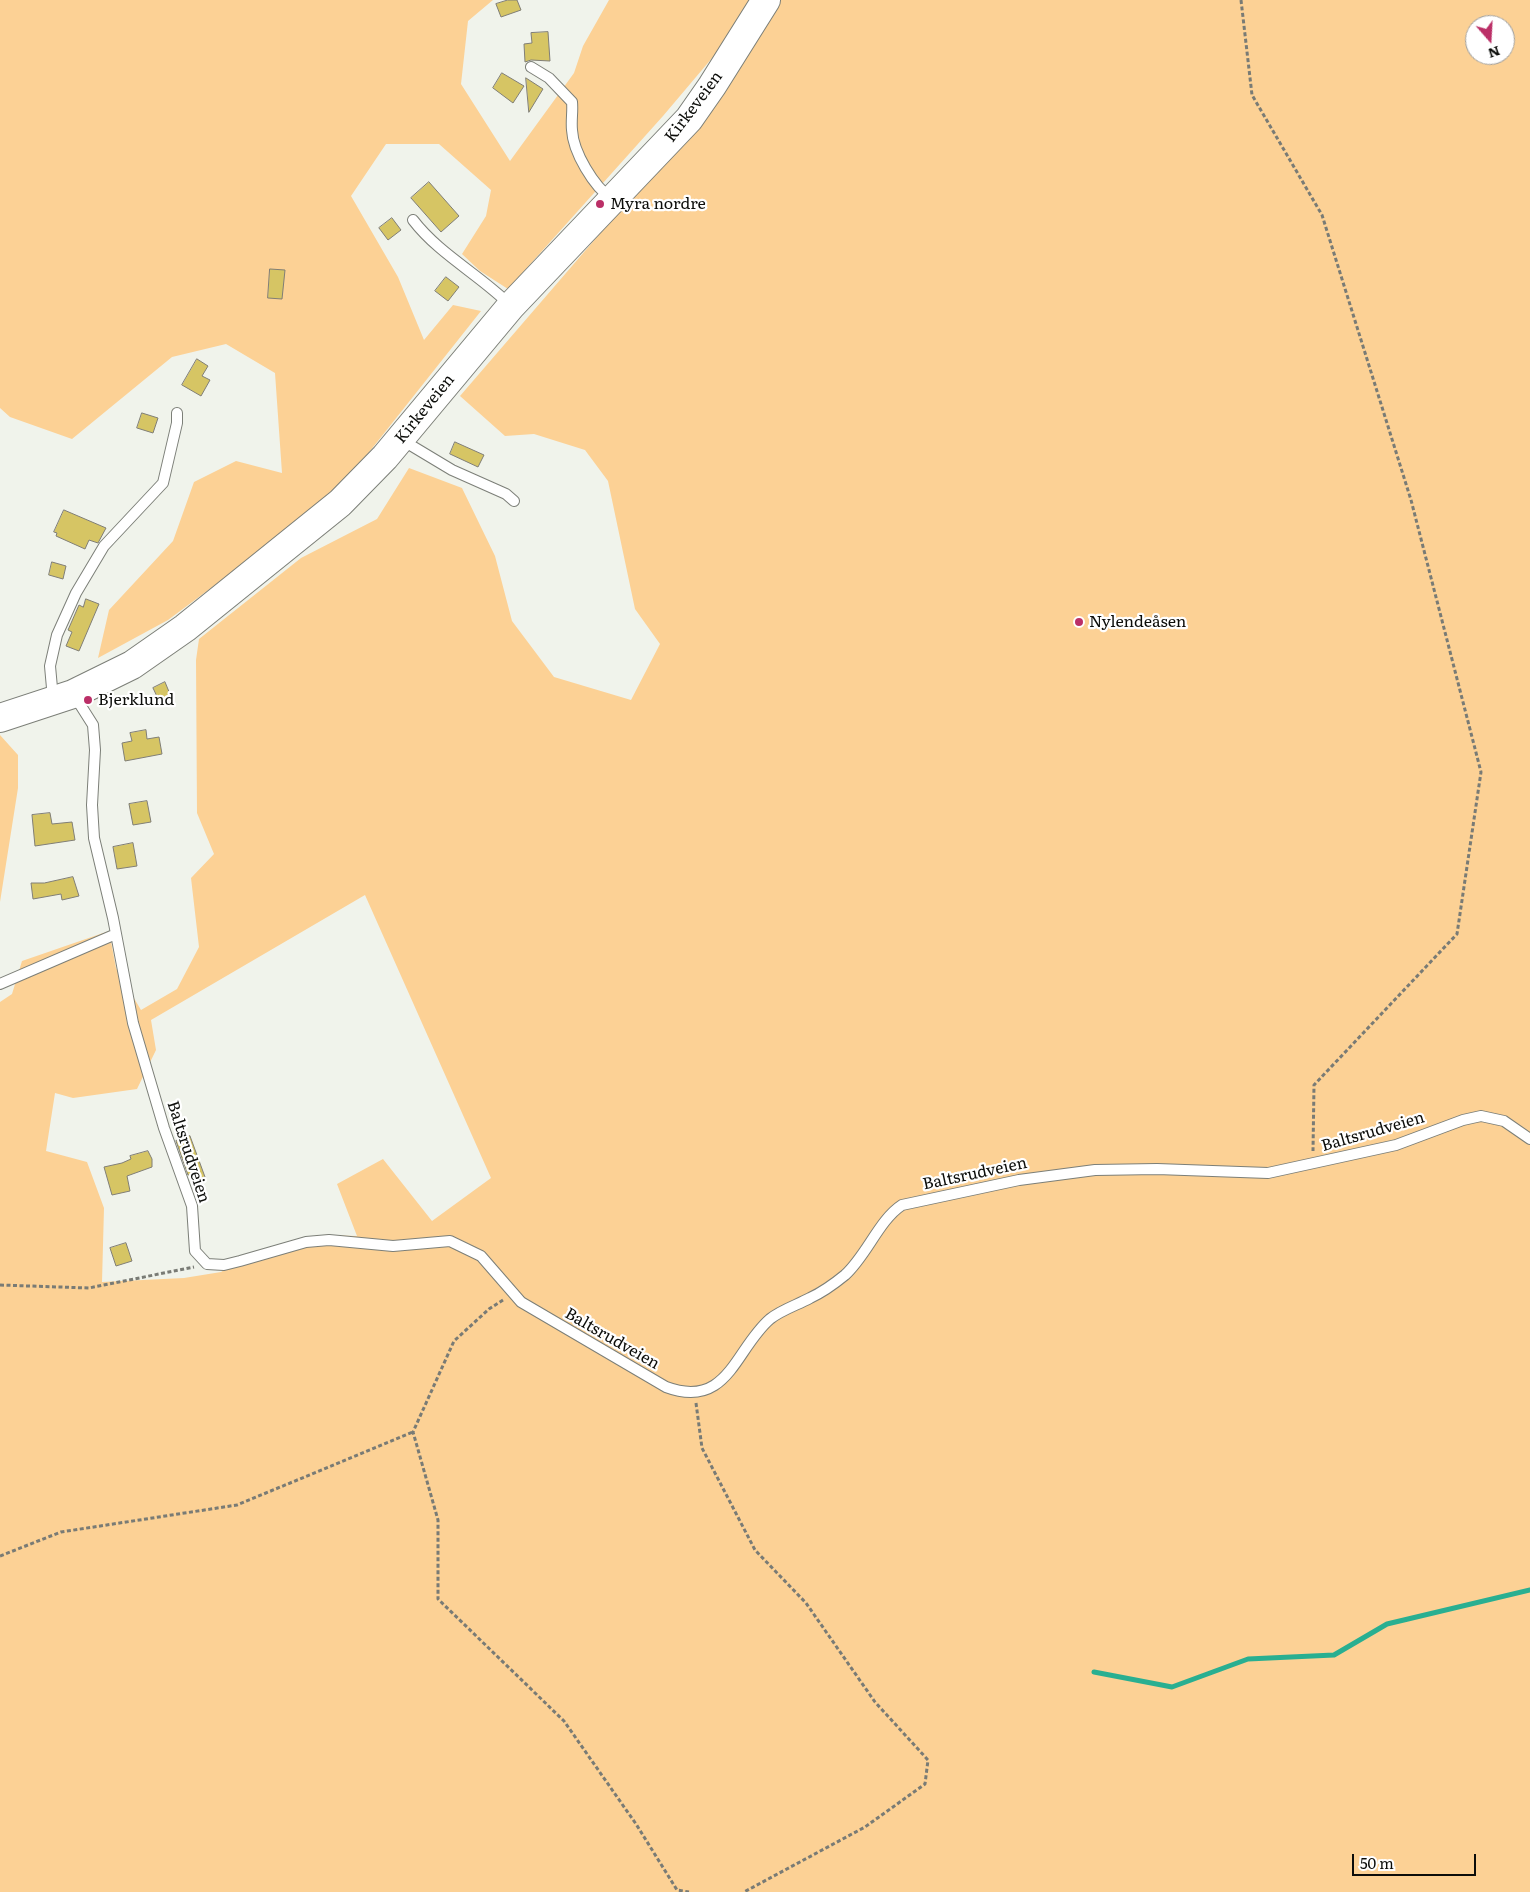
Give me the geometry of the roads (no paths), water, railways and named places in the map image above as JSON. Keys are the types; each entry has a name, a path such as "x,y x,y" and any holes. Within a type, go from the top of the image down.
{"main road":[{"name":"Kirkeveien","path":"0,718 63,698 132,665 184,628 340,503 401,439 511,306 688,118 712,86 766,0"}],"lane":[{"path":"531,67 549,78 572,102 572,130 582,163 606,195 612,200"},
{"path":"414,220 420,229 450,256 491,286 511,306"},
{"path":"63,698 50,666 57,635 76,592 104,546 163,483 177,423 177,413"},
{"path":"401,439 452,470 506,494 514,501"},
{"name":"Baltsrudveien","path":"63,698 92,725 95,750 92,805 94,838 116,934 133,1023 164,1128 192,1206 196,1250 206,1264 224,1265 240,1262 306,1242 329,1240 392,1246 450,1241 481,1256 512,1294 540,1315 666,1387 684,1392 694,1392 712,1387 726,1377 770,1318 825,1291 846,1274 866,1252 890,1215 902,1205 1048,1175 1136,1168 1268,1173 1396,1144 1463,1120 1480,1116 1504,1121 1530,1139"},
{"path":"0,984 116,934"}],"waterway":[{"path":"1094,1672 1172,1687 1248,1659 1334,1655 1387,1624 1530,1590"}],"place":[{"name":"Myra nordre","path":"600,204"},
{"name":"Nylendeåsen","path":"1079,622"},
{"name":"Bjerklund","path":"88,700"}]}
